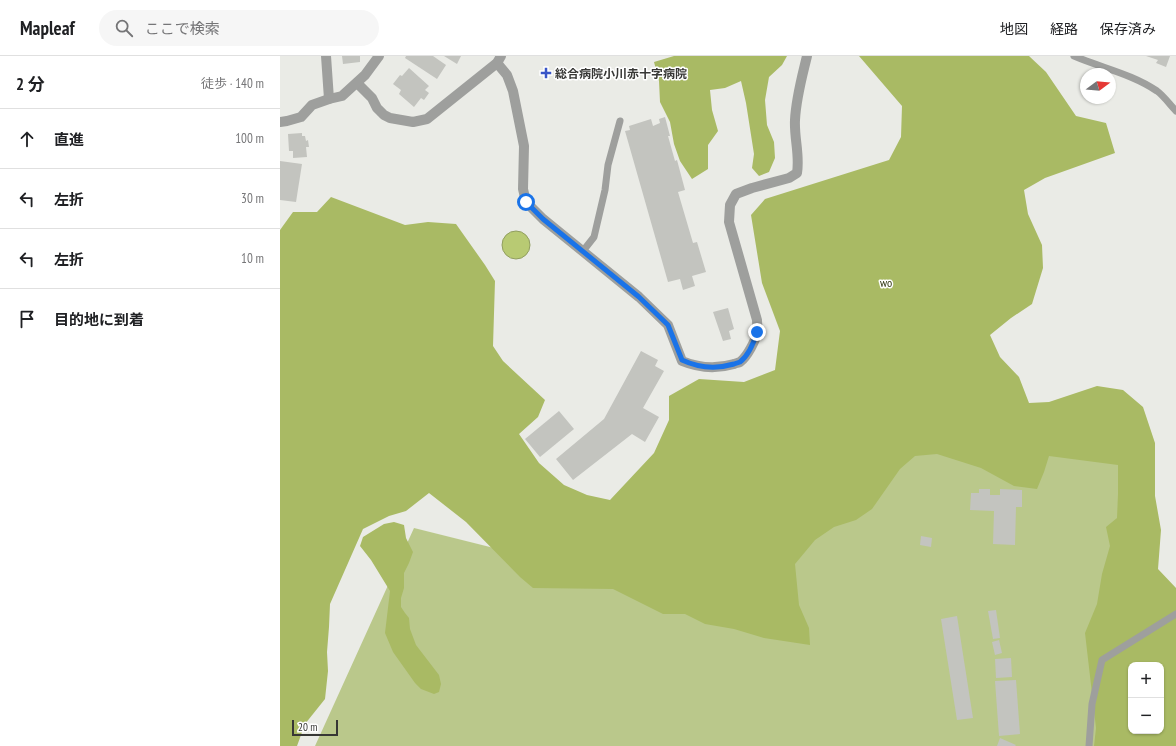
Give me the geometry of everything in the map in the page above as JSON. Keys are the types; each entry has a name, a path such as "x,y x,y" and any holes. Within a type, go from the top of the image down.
{"street":[{"path":"326,56 329,99"},
{"path":"280,122 301,117 312,105 342,96 357,83 379,56"},
{"path":"357,83 372,98 377,108 384,115 390,118 412,122 427,119 499,59 513,90 524,146 523,189 526,202 543,219 639,297 668,325 682,360 713,368 740,362 753,344 757,332 757,320 729,222 730,205 736,194 789,178 797,173 798,164 795,121 800,83 808,56"}],"lane":[{"path":"1074,56 1087,62 1125,74 1158,91 1176,111"},
{"path":"583,251 594,237 605,190 608,165 620,121"},
{"path":"1089,746 1092,704 1102,660 1176,614"}],"shaded area":[{"path":"516,231 526,235 530,245 526,255 516,259 506,255 502,245 506,235"},
{"path":"900,422 1125,459 1176,646 1176,746 315,746 414,528 755,613"}],"green space":[{"path":"674,56 787,56 782,65 769,77 765,100 767,125 774,142 775,158 769,172 759,176 752,168 754,154 741,81 725,88 710,90 712,110 718,131 708,145 708,169 692,179 680,161 674,144 670,122 660,102 659,81 654,62"},
{"name":"wo","path":"859,56 1029,56 1046,72 1076,116 1106,123 1115,153 1045,178 1024,190 1028,214 1042,245 1043,268 1032,304 1011,318 990,335 1000,357 1019,377 1029,403 1049,402 1097,386 1123,390 1143,407 1155,443 1155,496 1161,530 1158,569 1176,588 1176,746 1094,746 1096,728 1085,633 1097,604 1102,574 1110,546 1106,527 1117,518 1118,465 1049,456 1037,489 1014,486 981,468 937,454 915,456 900,469 872,509 856,520 834,527 815,540 795,564 799,605 809,628 810,645 764,638 734,629 705,624 685,614 663,614 613,589 533,588 520,577 466,522 429,493 406,511 389,516 363,529 330,604 327,652 328,671 325,699 305,724 297,746 280,746 280,230 293,212 317,212 331,197 405,225 428,222 456,224 495,281 493,346 503,361 545,400 538,417 519,434 539,463 564,485 587,495 610,500 654,453 669,420 669,396 699,379 744,382 775,370 780,331 762,283 751,215 765,199 889,160 901,137 902,106"},
{"path":"394,522 404,525 406,538 413,552 404,573 404,588 401,598 401,607 409,618 410,629 416,645 439,675 441,684 439,692 434,694 421,689 415,683 393,652 385,633 390,591 371,560 360,546 363,537 384,524"}],"building":[{"path":"342,56 360,56 360,62 343,64"},
{"path":"406,56 433,56 446,65 437,79 405,58"},
{"path":"444,56 461,56 457,64"},
{"path":"1146,56 1170,56 1166,67 1156,63 1158,60"},
{"path":"409,68 429,86 425,90 429,93 424,100 421,98 414,107 399,94 401,90 393,84 400,75 402,76"},
{"path":"665,117 670,136 668,136 675,161 677,160 685,190 678,192 693,243 697,242 706,272 692,276 695,286 683,290 680,279 668,282 625,131 630,130 629,126 651,119 653,126 660,123 659,119"},
{"path":"302,133 302,136 305,136 306,141 308,140 309,147 306,147 307,157 293,158 293,151 289,151 288,134"},
{"path":"280,161 302,164 296,202 280,200"},
{"path":"728,308 734,329 729,331 731,339 723,341 713,312"},
{"path":"641,351 658,360 655,366 664,371 643,408 659,417 645,442 632,434 573,480 556,459 604,419"},
{"path":"559,411 574,429 540,457 525,439"},
{"path":"979,489 990,489 990,495 1000,495 1000,489 1022,490 1022,507 1016,507 1015,545 993,544 994,511 970,510 971,493 979,493"},
{"path":"921,536 932,538 931,547 920,545"},
{"path":"996,610 1000,638 993,639 988,611"},
{"path":"957,616 973,718 957,720 941,619"},
{"path":"999,640 1002,653 995,655 992,642"},
{"path":"1011,658 1012,677 996,678 995,659"},
{"path":"1016,680 1020,734 999,736 995,681"},
{"path":"1000,738 1016,745 997,746"}],"place":[{"name":"総合病院小川赤十字病院","path":"546,73"}],"route":[{"path":"526,202 543,219 639,297 668,325 682,360 700,366 713,368 740,362 753,344 757,332"}]}
